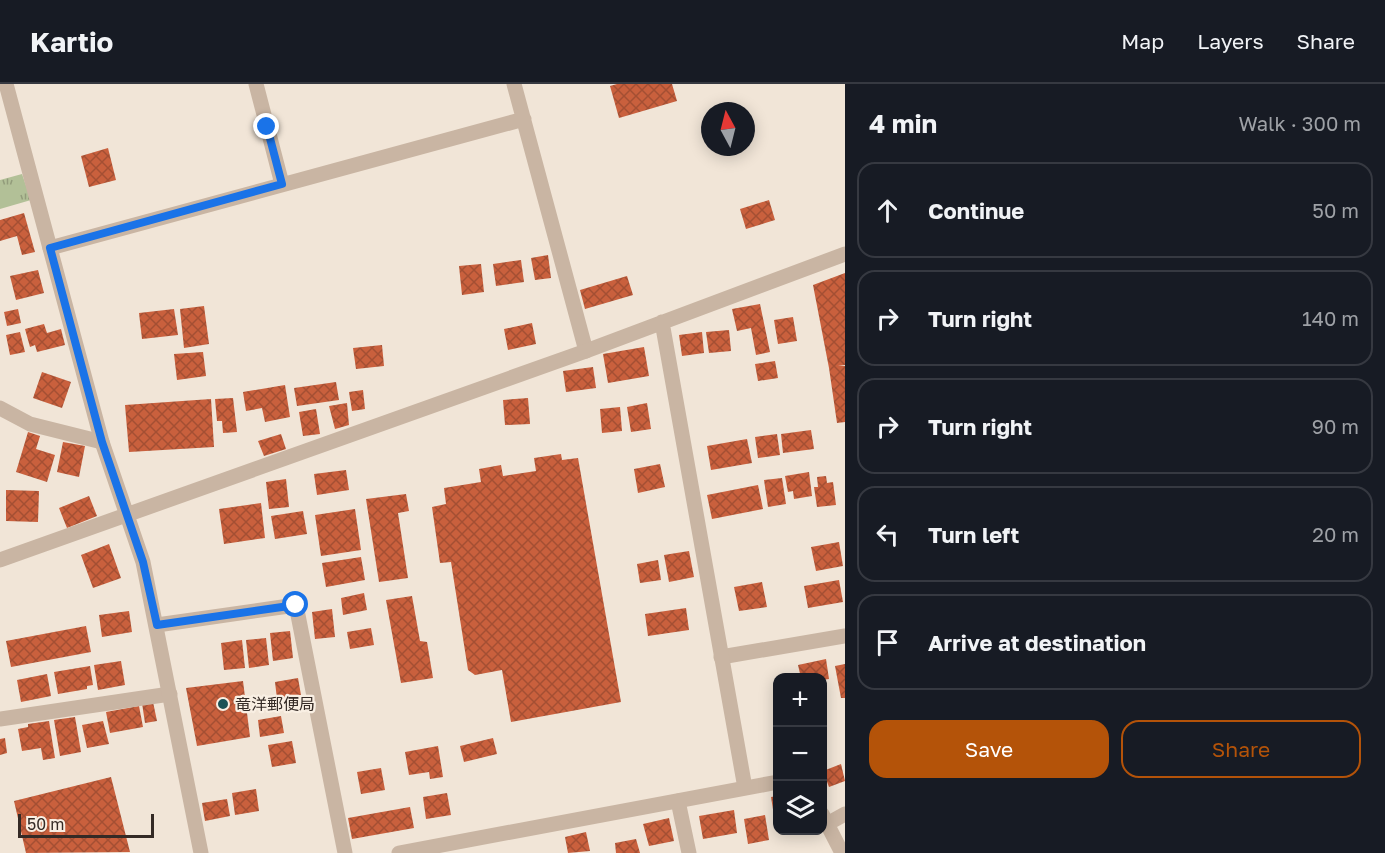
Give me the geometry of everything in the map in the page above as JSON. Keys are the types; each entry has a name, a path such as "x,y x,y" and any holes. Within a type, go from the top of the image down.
{"street":[{"path":"6,84 102,442 143,562 201,853"},
{"path":"255,84 282,184"},
{"path":"514,84 586,351"},
{"path":"50,248 524,119"},
{"path":"0,561 586,351 845,254"},
{"path":"662,322 745,788"},
{"path":"0,408 30,424 102,442"},
{"path":"157,625 296,605 345,853"},
{"path":"721,657 845,636"},
{"path":"0,719 170,694"},
{"path":"399,853 773,783"},
{"path":"678,801 689,853"},
{"path":"827,818 845,814"},
{"path":"827,823 842,853"}],"green space":[{"path":"22,174 31,200 0,209 0,180"}],"building":[{"path":"672,84 677,101 619,118 610,86"},
{"path":"108,148 116,180 89,187 81,156"},
{"path":"769,200 775,220 746,229 740,209"},
{"path":"24,213 35,252 22,255 17,236 0,241 0,220"},
{"path":"548,255 551,278 535,280 531,258"},
{"path":"521,260 524,282 496,286 493,264"},
{"path":"481,264 484,292 462,295 459,266"},
{"path":"38,270 44,293 16,300 10,276"},
{"path":"845,273 845,365 838,366 845,366 845,422 837,423 813,285"},
{"path":"627,276 633,295 585,309 580,290"},
{"path":"760,304 770,352 756,355 751,328 737,331 732,309"},
{"path":"204,306 209,344 184,348 180,309"},
{"path":"18,309 21,323 7,326 4,312"},
{"path":"174,309 178,335 142,339 139,313"},
{"path":"793,317 797,341 778,344 774,320"},
{"path":"532,323 536,344 508,350 504,329"},
{"path":"44,324 47,333 61,329 65,345 37,352 35,345 30,347 25,329"},
{"path":"729,330 731,351 709,353 706,332"},
{"path":"20,332 25,352 10,355 6,335"},
{"path":"702,332 704,353 682,356 679,335"},
{"path":"382,345 384,366 356,369 353,348"},
{"path":"644,347 649,376 608,383 603,354"},
{"path":"203,352 206,376 177,380 174,354"},
{"path":"775,361 778,378 758,381 755,364"},
{"path":"593,367 596,388 566,392 563,371"},
{"path":"42,372 71,382 62,408 33,398"},
{"path":"336,382 339,400 297,406 294,388"},
{"path":"285,385 290,417 265,422 262,408 246,411 243,392"},
{"path":"363,390 365,409 352,411 349,392"},
{"path":"233,398 237,432 223,433 222,421 217,421 215,399"},
{"path":"528,398 530,424 505,425 503,400"},
{"path":"211,399 214,447 129,452 125,405"},
{"path":"347,403 349,425 335,429 329,406"},
{"path":"647,403 651,429 631,432 627,407"},
{"path":"620,407 622,431 602,433 600,409"},
{"path":"316,409 320,434 303,436 299,412"},
{"path":"811,430 814,449 783,453 781,434"},
{"path":"28,432 40,436 36,449 55,455 47,482 16,472"},
{"path":"281,434 286,449 264,456 258,441"},
{"path":"777,434 780,455 758,458 755,437"},
{"path":"747,439 752,463 711,470 707,446"},
{"path":"63,442 85,446 79,477 57,472"},
{"path":"561,454 562,460 578,458 621,702 511,722 502,670 475,675 468,670 451,562 440,563 432,507 446,504 444,488 481,482 479,469 501,465 503,476 536,471 534,458"},
{"path":"660,464 665,487 638,493 634,469"},
{"path":"346,470 349,490 317,495 314,474"},
{"path":"809,472 812,496 794,499 793,491 788,492 785,476"},
{"path":"826,476 827,483 833,482 836,505 817,507 814,487 818,487 817,477"},
{"path":"782,478 786,504 768,507 764,480"},
{"path":"286,479 289,507 269,509 266,482"},
{"path":"758,485 763,509 712,519 707,495"},
{"path":"6,490 39,491 38,522 6,521"},
{"path":"406,494 409,511 398,513 408,578 379,582 366,499"},
{"path":"89,496 97,516 67,528 59,508"},
{"path":"261,503 265,538 224,544 219,509"},
{"path":"355,509 361,550 321,556 315,515"},
{"path":"303,511 307,534 275,539 271,516"},
{"path":"839,542 843,566 816,571 811,547"},
{"path":"109,544 121,578 93,588 81,555"},
{"path":"689,551 694,577 669,582 664,555"},
{"path":"361,557 365,580 326,587 322,563"},
{"path":"658,560 661,580 640,583 637,564"},
{"path":"839,580 843,602 808,608 804,586"},
{"path":"762,582 767,607 739,611 734,587"},
{"path":"364,593 367,610 343,615 341,598"},
{"path":"412,596 420,641 427,642 433,678 401,683 386,600"},
{"path":"686,608 689,630 648,636 645,614"},
{"path":"332,609 335,637 315,639 312,612"},
{"path":"129,611 132,632 102,637 99,615"},
{"path":"86,626 91,652 11,667 6,641"},
{"path":"371,628 374,645 350,649 347,632"},
{"path":"290,631 293,658 273,661 270,633"},
{"path":"266,638 269,665 249,668 246,640"},
{"path":"242,640 245,668 224,670 221,643"},
{"path":"826,659 829,679 827,679 827,673 800,673 798,665"},
{"path":"121,661 125,685 98,690 94,665"},
{"path":"845,664 845,698 841,698 835,666"},
{"path":"90,666 93,685 87,686 87,689 58,694 54,672"},
{"path":"47,674 51,696 21,702 17,680"},
{"path":"298,678 301,695 277,699 275,682"},
{"path":"243,681 250,737 197,746 186,688"},
{"path":"153,702 157,721 145,723 142,703"},
{"path":"139,706 143,727 110,733 106,712"},
{"path":"281,716 284,733 260,737 258,720"},
{"path":"75,717 81,752 60,756 54,720"},
{"path":"49,721 55,758 43,760 41,748 22,751 18,729 28,727 28,724"},
{"path":"103,721 109,744 87,748 82,725"},
{"path":"5,738 7,753 0,755 0,739"},
{"path":"493,738 497,754 464,762 460,746"},
{"path":"292,741 296,763 272,767 268,745"},
{"path":"438,746 443,777 430,779 429,772 409,775 405,752"},
{"path":"841,764 845,781 829,787 827,769"},
{"path":"381,768 385,790 361,794 357,772"},
{"path":"111,777 130,852 26,853 14,801"},
{"path":"256,789 259,811 235,815 232,793"},
{"path":"447,793 451,815 426,819 423,797"},
{"path":"227,799 230,816 205,821 202,803"},
{"path":"410,807 414,828 352,839 348,818"},
{"path":"734,810 737,833 703,839 699,816"},
{"path":"765,815 769,840 748,844 744,819"},
{"path":"669,818 674,841 649,846 643,824"},
{"path":"586,832 590,851 568,853 565,837"},
{"path":"636,839 640,853 616,853 615,843"}],"place":[{"name":"竜洋郵便局","path":"223,704"}],"route":[{"path":"267,127 282,184 50,248 102,442 143,562 157,625 296,605"}]}
